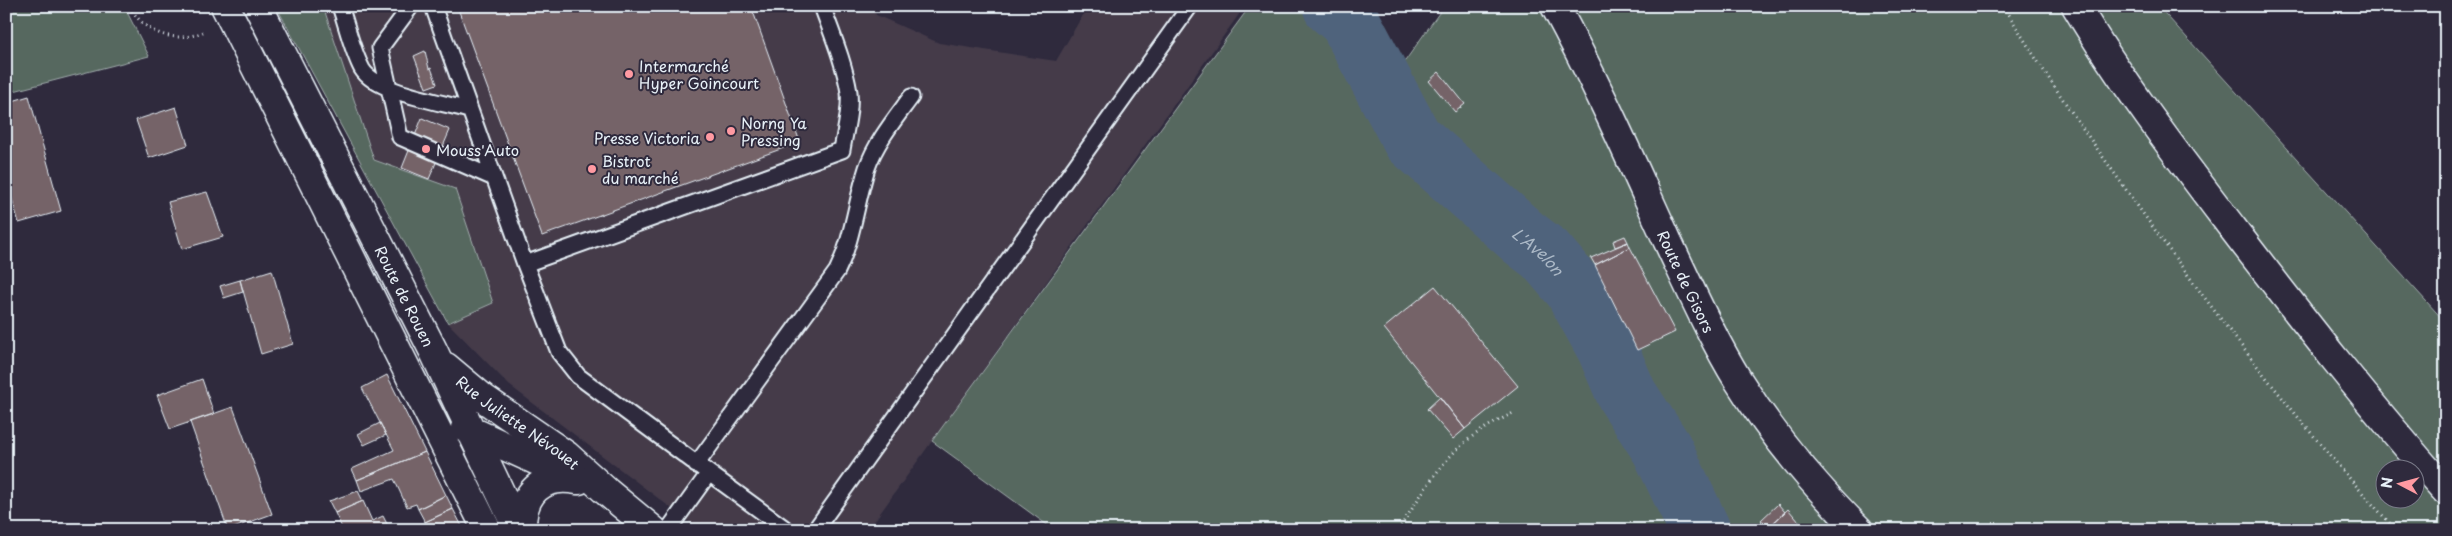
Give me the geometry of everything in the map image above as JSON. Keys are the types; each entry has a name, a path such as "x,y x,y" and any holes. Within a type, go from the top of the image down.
{"main road":[{"name":"Route de Rouen","path":"258,6 433,350 518,530"},
{"name":"Route de Gisors","path":"1555,6 1592,78 1704,319 1734,372 1778,439 1820,489 1859,530"},
{"path":"2076,6 2131,90 2273,282 2385,421 2446,491"},
{"name":"Route de Rouen","path":"228,13 488,530"},
{"name":"Rue Juliette Névouet","path":"433,350 444,365 462,383 566,455 595,487 653,530"},
{"name":"Rue Juliette Névouet","path":"411,379 435,408 472,431 595,487"},
{"name":"Rue Juliette Névouet","path":"522,530 526,504 535,489 551,479 568,478 595,487"}],"lane":[{"path":"340,6 363,70 378,84 469,110"},
{"path":"411,6 380,48 400,137 494,178"},
{"path":"433,6 552,336 568,365 578,376 696,465 788,530"},
{"path":"525,264 842,150 849,110 849,93 822,6"},
{"path":"815,530 1190,6"},
{"path":"696,465 837,271 847,247 867,169 873,154 911,97"},
{"path":"668,530 709,473"}],"path":[{"path":"130,6 142,23 152,30 171,37 194,36 228,13"},
{"path":"2004,6 2101,154 2184,271 2316,439 2396,530"},
{"path":"1398,530 1440,467 1455,451 1470,438 1515,412"}],"shaded area":[{"path":"305,6 873,6 876,15 939,43 1056,61 1088,6 1245,6 868,530 700,530 509,385 448,323"}],"green space":[{"path":"6,6 124,6 149,56 6,93"},
{"path":"276,6 323,6 374,160 455,189 493,303 448,323"},
{"path":"1250,6 1299,6 1391,81 1444,6 2158,6 2446,323 2446,530 1054,530 932,441"}],"building":[{"name":"Intermarché Hyper Goincourt","path":"457,6 751,6 800,142 542,236"},
{"path":"425,51 429,69 431,68 437,84 426,88 414,56"},
{"path":"1439,72 1465,104 1455,112 1429,81"},
{"path":"29,96 61,211 19,223 6,178 6,103"},
{"path":"176,107 188,145 149,158 136,120"},
{"name":"Mouss'Auto","path":"422,118 450,130 429,179 402,168"},
{"path":"207,192 223,237 182,249 168,202"},
{"path":"1625,236 1628,242 1615,247 1613,241"},
{"path":"1628,242 1630,247 1595,265 1591,258"},
{"path":"1630,247 1675,332 1637,350 1595,265"},
{"path":"272,270 293,344 261,354 240,280"},
{"path":"240,280 243,292 224,298 220,286"},
{"path":"1435,286 1518,386 1465,429 1384,328"},
{"path":"387,375 425,452 357,480 352,469 394,450 362,388"},
{"path":"202,379 214,414 170,429 157,395"},
{"path":"1440,397 1465,429 1453,439 1427,409"},
{"path":"233,407 272,514 228,530 190,422"},
{"path":"380,423 386,435 364,445 358,434"},
{"path":"425,452 446,495 418,509 416,504 407,507 394,479 361,491 357,480"},
{"path":"358,491 363,501 335,513 329,501"},
{"path":"446,495 453,509 425,522 418,509"},
{"path":"363,501 372,521 383,516 390,530 343,530 335,513"},
{"path":"1778,504 1785,512 1769,527 1761,520"},
{"path":"453,509 464,530 429,530 425,522"},
{"path":"1788,509 1806,530 1768,528"}],"waterway":[{"name":"L'Avelon","path":"1333,6 1349,20 1412,139 1524,238 1545,254 1574,288 1607,348 1627,395 1662,449 1700,530"}],"place":[{"name":"Intermarché Hyper Goincourt","path":"629,74"},
{"name":"Norng Ya Pressing","path":"731,131"},
{"name":"Presse Victoria","path":"710,137"},
{"name":"Mouss'Auto","path":"426,149"},
{"name":"Bistrot du marché","path":"592,169"}]}
